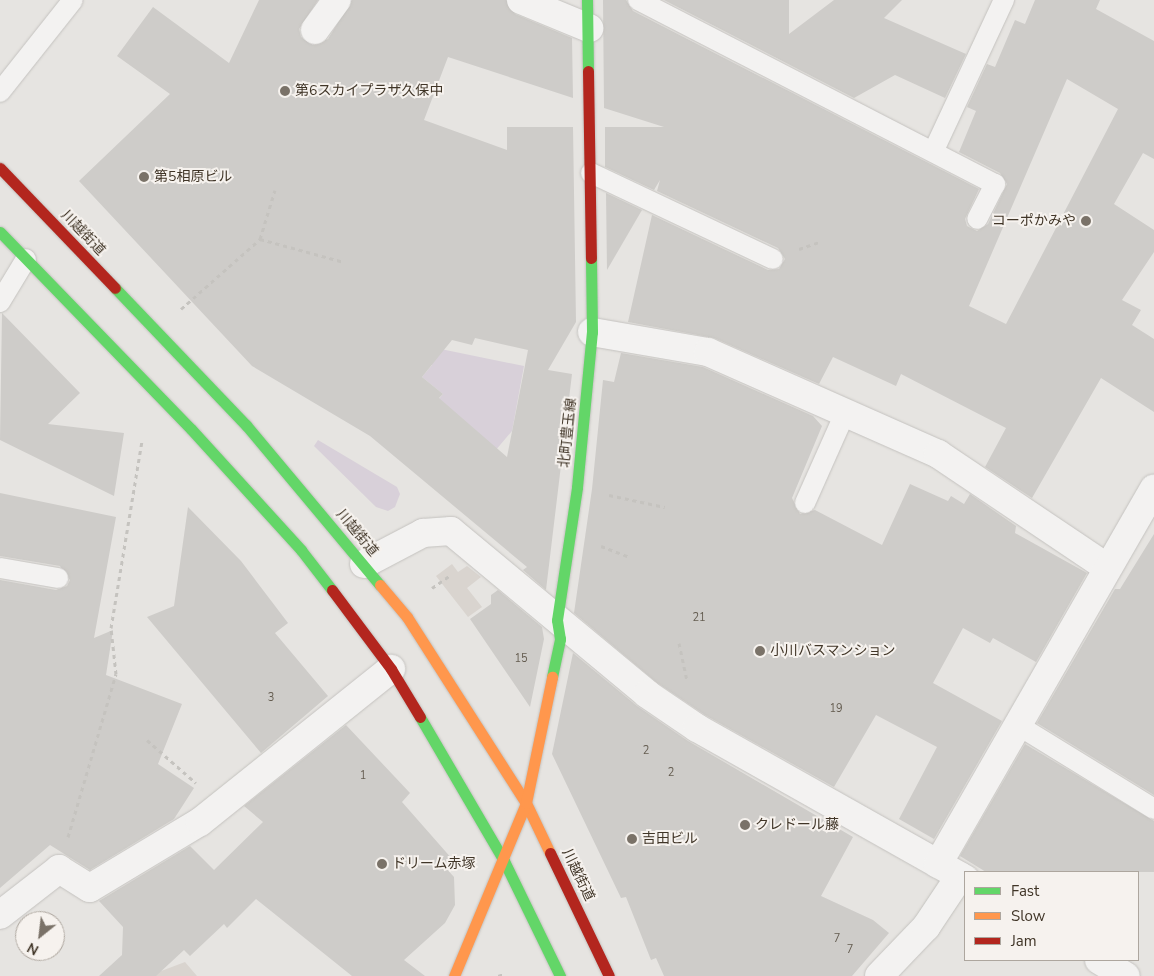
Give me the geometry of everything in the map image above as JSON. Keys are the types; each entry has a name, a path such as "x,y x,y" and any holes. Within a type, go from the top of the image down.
{"main road":[{"name":"北町豊玉線","path":"454,976 504,861 526,803 560,639 557,620 577,487 592,332 589,28 587,0"},
{"name":"川越街道","path":"0,168 246,425 407,617 526,803 609,976"},
{"path":"0,232 191,429 302,550 391,669 504,861 560,976"}],"street":[{"path":"315,30 337,0"},
{"path":"522,0 589,28"},
{"path":"592,332 708,352 938,454 1106,567"},
{"path":"879,976 926,927 954,873 1016,724 1106,567 1154,489"},
{"path":"364,564 423,533 451,531 647,694 697,728 954,873"},
{"path":"0,915 59,869 90,888 200,822 391,669"},
{"path":"1101,961 1126,976"}],"lane":[{"path":"0,92 72,0"},
{"path":"638,0 934,150 995,184 977,219"},
{"path":"934,150 1004,0"},
{"path":"591,173 773,259"},
{"path":"0,302 26,259"},
{"path":"806,503 845,414"},
{"path":"0,568 58,578"},
{"path":"1016,724 1154,809"}],"path":[{"path":"181,309 260,239 275,190"},
{"path":"260,239 344,262"},
{"path":"59,869 116,674 111,628 142,440"},
{"path":"577,487 665,507"},
{"path":"432,588 449,576"},
{"path":"147,740 221,805"},
{"path":"498,976 504,974"}],"shaded area":[{"path":"392,339 524,366 512,431 495,451 473,428 433,406 443,394 422,377 432,365"},
{"path":"318,440 397,487 400,494 395,507 388,511 376,507 314,446"},
{"path":"452,564 458,572 467,566 481,577 467,588 482,607 468,617 436,576"},
{"path":"185,962 197,976 148,976"}],"building":[{"path":"259,0 318,0 299,29 301,37 313,45 328,39 352,0 506,0 515,14 572,38 573,98 448,57 424,120 507,150 507,127 573,127 576,322 548,370 572,374 546,590 523,570 527,567 370,436 252,366 79,181 170,94 117,56 153,7 229,63","holes":["475,338 528,350 507,457 439,398 443,394 422,377 452,340 472,345"]},
{"path":"603,0 626,0 633,11 979,189 965,219 967,226 977,231 988,224 1007,184 1000,173 959,152 976,111 967,107 987,64 995,67 1015,20 1025,24 1035,0 1100,0 1096,9 1154,41 1154,159 1143,153 1114,204 1154,230 1154,252 1122,300 1141,310 1132,325 1154,339 1154,412 1101,378 1032,498 985,467 1006,428 901,374 896,386 833,357 819,384 714,338 628,322 652,215 768,270 779,269 785,259 778,248 657,191 660,180 654,190 605,167 605,127 664,127 604,108","holes":["1067,79 1118,109 1006,324 969,306"]},
{"path":"664,0 789,0 789,34 834,0 902,0 884,18 966,54 945,98 895,75 854,98"},
{"path":"606,193 642,210 607,270"},
{"path":"2,313 80,393 48,424 124,433 114,496 0,440"},
{"path":"621,353 703,367 813,416 822,426 792,498 800,514 815,510 882,545 910,484 948,501 951,496 964,504 970,494 1016,526 1015,533 1087,573 1036,662 993,638 990,643 963,628 933,683 1002,721 934,839 899,819 937,747 876,715 834,787 705,715 656,682 574,613 592,489 603,380 614,382"},
{"path":"0,493 116,517 94,638 113,630 106,675 182,704 158,764 194,788 174,819 90,870 50,845 0,888 0,580 56,590 67,586 70,580 60,566 0,556"},
{"path":"188,507 241,561 288,623 275,633 328,696 261,753 147,617 174,606"},
{"path":"1154,534 1154,795 1037,723 1115,589 1120,589"},
{"path":"498,590 542,627 544,639 530,707 470,619 491,604 491,595"},
{"path":"573,653 637,706 688,741 853,837 821,896 873,920 889,933 852,976 664,976 656,958 651,960 626,897 621,898 552,754"},
{"path":"346,725 410,793 402,802 453,860 444,866 454,877 455,905 445,923 404,960 425,976 352,976 256,899 227,928 224,924 190,956 184,950 156,976 99,976 122,955 123,927 99,901 190,846 214,870 263,822 244,806"},
{"path":"1025,744 1154,821 1154,872 984,871 960,856"}],"traffic: fast":[{"path":"587,0 588,71"},
{"path":"0,232 191,429 301,550 332,590"},
{"path":"552,677 560,639 557,620 577,487 592,332 591,258"},
{"path":"115,288 246,425 380,585"},
{"path":"420,717 504,861 560,976"}],"traffic: slow":[{"path":"380,585 407,617 526,803 550,853"},
{"path":"454,976 526,803 552,677"}],"traffic: jam":[{"path":"588,71 591,258"},
{"path":"0,168 115,288"},
{"path":"332,590 391,669 420,717"},
{"path":"550,853 609,976"}],"place":[{"name":"第6スカイプラザ久保中","path":"285,91"},
{"name":"第5相原ビル","path":"144,177"},
{"name":"コーポかみや","path":"1086,221"},
{"name":"小川バスマンション","path":"760,651"},
{"name":"クレドール藤","path":"745,825"},
{"name":"吉田ビル","path":"632,839"},
{"name":"ドリーム赤塚","path":"382,864"}]}
